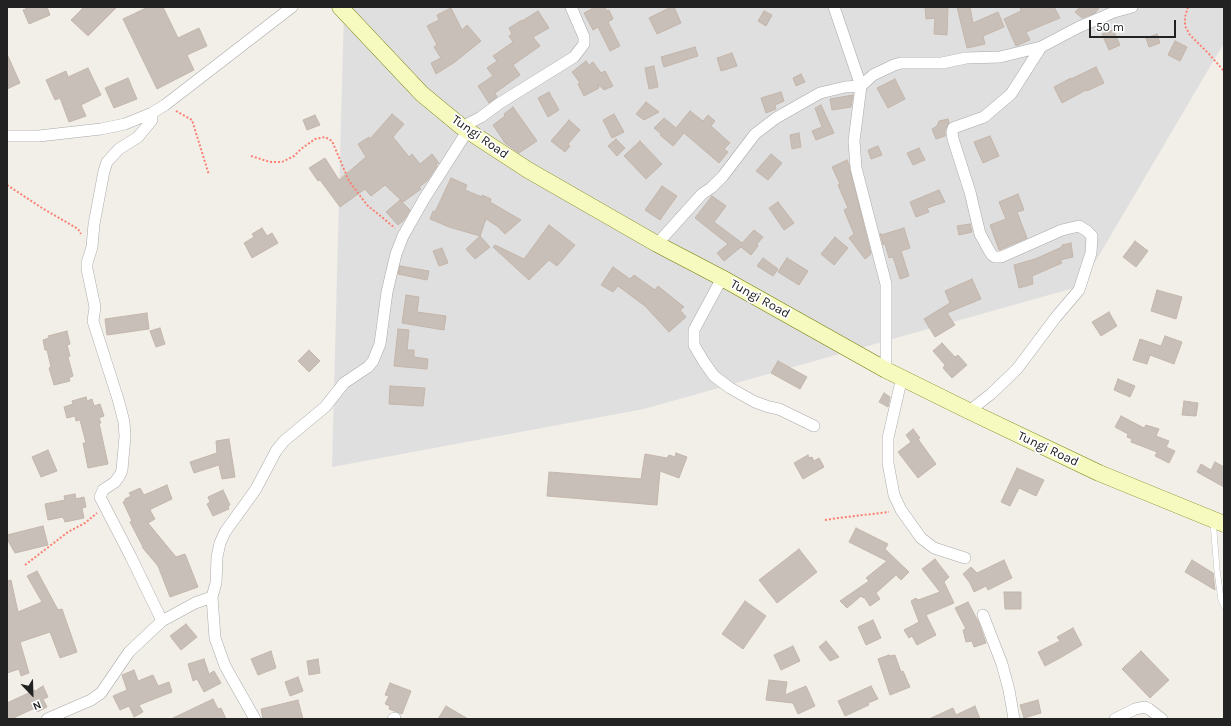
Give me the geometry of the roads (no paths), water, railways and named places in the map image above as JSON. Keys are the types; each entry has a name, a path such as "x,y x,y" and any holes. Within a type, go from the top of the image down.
{"main road":[{"name":"Tungi Road","path":"340,7 422,94 465,128 528,170 657,244 722,278 886,370 1099,473 1218,522"}],"street":[{"path":"7,136 40,136 101,129 125,124 152,113 165,105 292,7"},
{"path":"255,719 225,666 215,638 212,598 216,583 217,557 220,543 256,489 276,451 284,441 325,407 344,383 368,367 373,361 380,344 387,292 396,254 403,236 465,128 500,103 574,57 584,44 584,37 571,7"},
{"path":"834,7 861,86 854,141 856,168 886,284 886,370"},
{"path":"657,244 702,194 711,188 722,176 755,134 776,118 820,93 845,86 861,86 873,74 901,63 942,63 966,58 1000,57 1041,47 1079,27 1114,12 1132,7"},
{"path":"969,411 991,394 1017,369 1056,317 1079,290 1091,253 1092,236 1079,226 1062,230 1001,257 995,257 992,255 980,234 970,192 953,139 953,128 984,117 1011,94 1041,47"},
{"path":"152,113 152,120 138,137 119,149 107,162 104,170 94,224 92,248 87,263 87,269 95,307 94,321 118,399 124,422 125,436 122,470 120,476 115,482 103,490 100,495 104,507 131,557 162,621"},
{"path":"722,278 694,330 694,345 704,362 714,376 730,388 755,402 769,408 779,409 814,426"},
{"path":"902,377 888,438 888,464 894,494 900,510 916,532 926,542 934,548 965,558"},
{"path":"47,719 82,704 100,693 129,652 162,621 196,603 212,598"},
{"path":"983,615 1004,670 1014,719"},
{"path":"1114,719 1135,709 1145,707 1162,719"}],"lane":[{"path":"1218,522 1217,570 1221,600 1224,606"}]}
